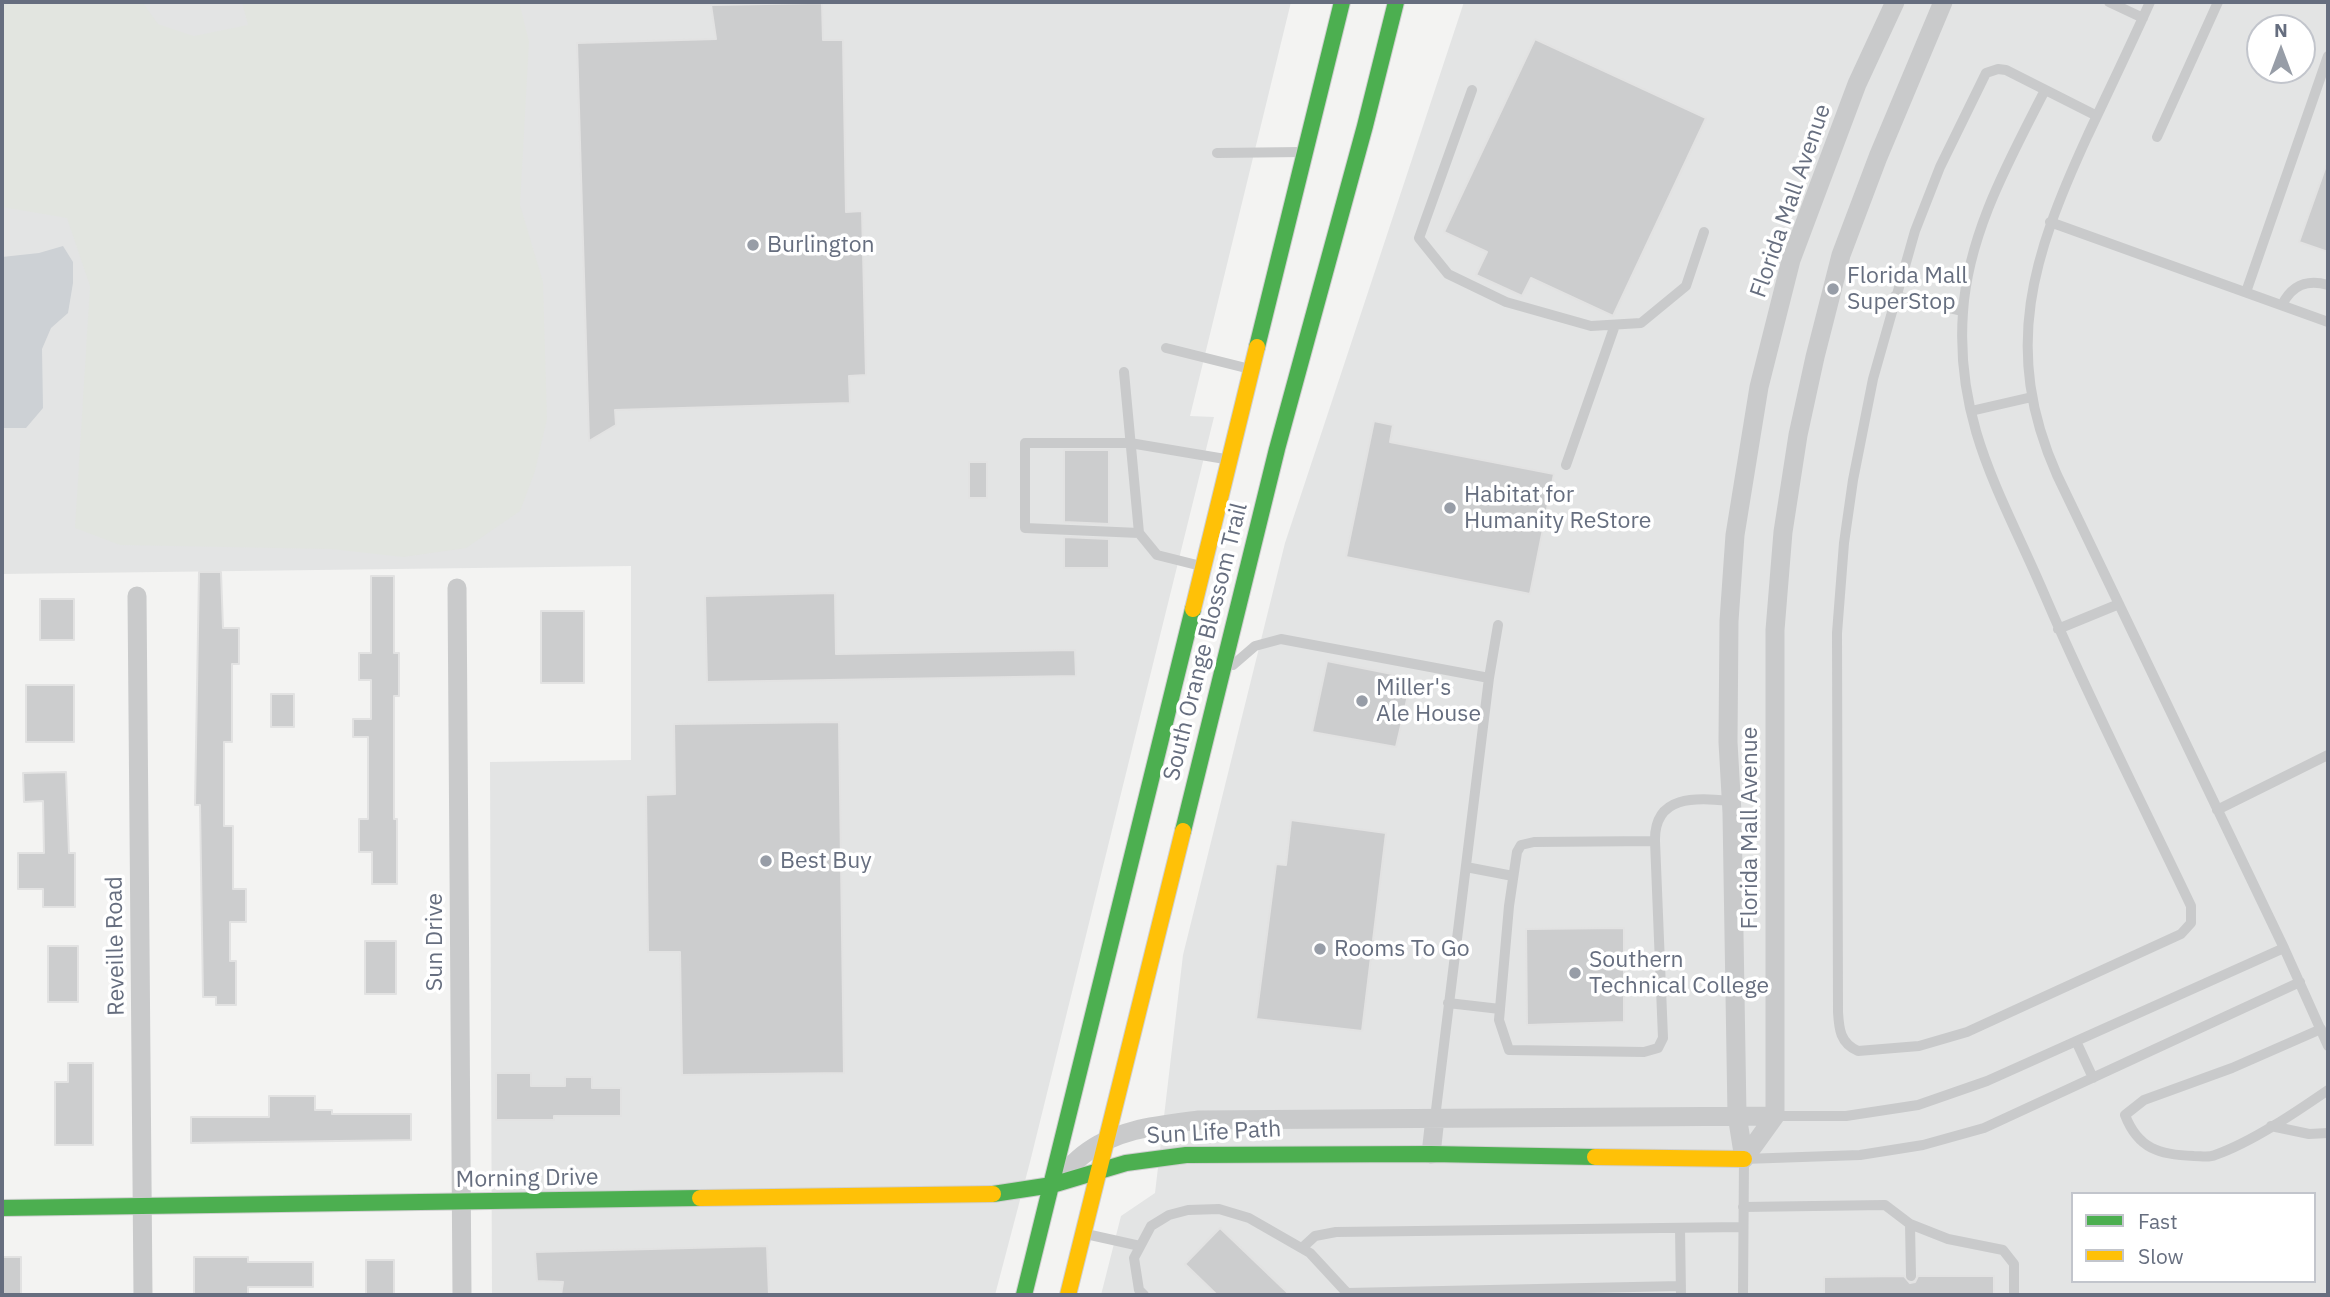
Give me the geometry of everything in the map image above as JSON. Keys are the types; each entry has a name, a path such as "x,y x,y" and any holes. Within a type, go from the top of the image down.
{"main road":[{"name":"South Orange Blossom Trail","path":"1024,1295 1342,2"},
{"name":"South Orange Blossom Trail","path":"1068,1295 1287,412 1396,2"},
{"name":"Sun Life Path","path":"1052,1185 1126,1163 1186,1155 1431,1154 1744,1158"},
{"name":"Morning Drive","path":"2,1208 990,1194 1052,1185"}],"street":[{"name":"Florida Mall Avenue","path":"1744,1158 1737,1115 1732,801 1728,742 1731,581 1735,536 1759,387 1791,260 1857,84 1895,2"},
{"name":"Florida Mall Avenue","path":"1775,1115 1775,630 1786,508 1798,435 1841,255 1943,2"},
{"name":"Sun Drive","path":"457,587 462,1295"},
{"name":"Reveille Road","path":"137,596 143,1295"},
{"name":"Sun Life Path","path":"1052,1185 1083,1155 1108,1139 1134,1131 1199,1120 1775,1115"},
{"path":"1744,1158 1775,1115"},
{"path":"1431,1154 1435,1118"}],"lane":[{"path":"2109,2 2143,18"},
{"path":"2150,2 2050,222 2036,267 2029,317 2028,359 2032,397 2050,460 2284,948 2328,1046"},
{"path":"2157,138 2218,2"},
{"path":"2246,292 2328,56"},
{"path":"2045,90 1997,188 1969,270 1963,311 1963,360 1971,411 1990,476 2058,629 2191,906 2191,923 2180,934 1967,1032 1919,1046 1858,1051 1849,1047 1842,1039 1838,1012 1838,603 1853,480 1873,379 1924,203 1986,73 1998,69 2006,70 2097,116"},
{"path":"1472,90 1419,238 1448,274 1506,302 1591,326 1641,323 1686,286 1704,232"},
{"path":"1217,153 1306,152"},
{"path":"2050,222 2328,322"},
{"path":"2282,305 2290,291 2297,286 2315,282 2328,285"},
{"path":"1895,296 1963,311"},
{"path":"1566,465 1615,325"},
{"path":"1166,348 1251,369"},
{"path":"1124,372 1139,533 1157,555 1203,566"},
{"path":"1971,411 2032,397"},
{"path":"1139,533 1025,528 1025,443 1130,443 1229,460"},
{"path":"2058,629 2119,604"},
{"path":"1435,1118 1497,625"},
{"path":"1222,674 1255,646 1281,639 1489,678"},
{"path":"2217,810 2328,755"},
{"path":"1656,841 1534,842 1521,845 1517,852 1513,876 1499,1020 1509,1050 1644,1052 1658,1048 1662,1038 1656,841 1659,819 1671,804 1693,798 1732,801"},
{"path":"1466,867 1513,876"},
{"path":"1775,1115 1846,1115 1918,1105 1987,1081 2284,948"},
{"path":"1743,1295 1744,1158 1860,1155 1923,1144 1984,1128 2300,982"},
{"path":"1448,1003 1500,1009"},
{"path":"2321,1030 2232,1068 2144,1100 2125,1115 2131,1130 2145,1145 2170,1155 2213,1157 2271,1126 2328,1090"},
{"path":"2076,1041 2093,1078"},
{"path":"2271,1126 2309,1134 2328,1133"},
{"path":"1743,1207 1885,1205 1910,1224 1948,1239 2003,1251 2014,1264 2014,1293"},
{"path":"1144,1295 1139,1290 1134,1258 1140,1246 1151,1226 1169,1215 1188,1210 1219,1209 1249,1218 1302,1248 1347,1293 1681,1291 1681,1228"},
{"path":"1910,1224 1911,1276"},
{"path":"1302,1248 1315,1236 1336,1232 1743,1227"},
{"path":"1084,1234 1140,1246"}],"shaded area":[{"path":"2,2 1291,2 1190,416 1214,417 995,1295 492,1295 490,762 631,760 631,566 2,574"},
{"path":"2,2 142,2 158,24 194,36 248,25 242,2 519,2 529,42 520,205 543,282 547,419 535,471 520,511 466,548 403,557 331,549 120,545 75,528 90,286 67,218 2,207"},
{"path":"1464,2 2328,2 2328,1295 1101,1295 1121,1216 1155,1193 1183,955 1285,543"},
{"path":"63,246 73,262 73,283 68,313 51,328 42,349 43,408 26,428 2,428 2,257 39,253"}],"building":[{"path":"822,3 823,40 843,40 846,212 862,211 866,375 849,376 850,403 615,410 616,425 589,441 577,43 716,39 711,5"},
{"path":"1535,39 1706,118 1613,316 1531,278 1522,296 1476,275 1487,252 1444,232"},
{"path":"2326,166 2328,167 2328,252 2299,242"},
{"path":"1374,421 1393,425 1390,442 1554,474 1530,594 1346,557"},
{"path":"1064,450 1109,450 1109,524 1064,522"},
{"path":"969,462 987,462 987,498 969,498"},
{"path":"1064,537 1109,539 1109,568 1064,568"},
{"path":"199,572 221,572 223,628 239,628 239,664 232,664 232,742 224,742 224,826 233,826 233,889 246,889 246,922 230,922 230,961 236,961 236,1005 216,1005 216,997 203,997 200,805 195,805"},
{"path":"371,576 394,576 394,653 399,653 399,696 394,696 397,884 372,884 372,852 359,852 359,819 368,819 368,737 353,737 353,719 371,719 371,680 359,680 359,653 371,653"},
{"path":"835,593 836,654 1075,650 1076,676 707,682 705,596"},
{"path":"40,599 74,599 74,640 40,640"},
{"path":"541,611 584,611 584,683 541,683"},
{"path":"1327,661 1412,678 1396,747 1312,732"},
{"path":"26,685 74,685 74,742 26,742"},
{"path":"271,694 294,694 294,727 271,727"},
{"path":"839,722 844,1073 682,1075 680,952 648,952 646,795 675,794 674,724"},
{"path":"66,772 69,853 75,853 75,907 43,907 43,889 18,889 18,853 44,853 43,801 24,802 23,773"},
{"path":"1291,820 1386,833 1362,1031 1256,1019 1276,864 1286,865"},
{"path":"1624,928 1624,1022 1527,1025 1526,929"},
{"path":"365,941 396,941 396,994 365,994"},
{"path":"48,946 78,946 78,1002 48,1002"},
{"path":"68,1063 93,1063 93,1145 55,1145 55,1082 68,1082"},
{"path":"496,1073 531,1073 531,1086 565,1086 565,1077 592,1077 592,1088 621,1088 621,1116 554,1116 554,1120 496,1120"},
{"path":"269,1096 315,1096 315,1110 332,1110 332,1114 411,1114 411,1140 191,1143 191,1117 269,1117"},
{"path":"1220,1228 1290,1295 1217,1295 1185,1264"},
{"path":"767,1246 769,1295 561,1295 563,1282 537,1281 535,1252"},
{"path":"2,1257 21,1257 21,1295 2,1295"},
{"path":"194,1257 248,1257 248,1262 313,1262 313,1287 248,1287 248,1294 194,1294"},
{"path":"366,1260 394,1260 394,1295 366,1295"},
{"path":"1904,1276 1910,1283 1915,1282 1918,1276 1994,1276 1994,1295 1824,1295 1824,1277"}],"traffic: fast":[{"path":"1257,347 1342,2"},
{"path":"1183,831 1277,449 1396,2"},
{"path":"1024,1295 1193,609"},
{"path":"993,1194 1052,1185 1126,1163 1186,1155 1431,1154 1595,1157"},
{"path":"2,1208 700,1198"}],"traffic: slow":[{"path":"1193,609 1257,347"},
{"path":"1068,1295 1183,831"},
{"path":"1595,1157 1744,1159"},
{"path":"700,1198 993,1194"}],"place":[{"name":"Burlington","path":"753,245"},
{"name":"Florida Mall SuperStop","path":"1833,289"},
{"name":"Habitat for Humanity ReStore","path":"1450,508"},
{"name":"Miller's Ale House","path":"1362,701"},
{"name":"Best Buy","path":"766,861"},
{"name":"Rooms To Go","path":"1320,949"},
{"name":"Southern Technical College","path":"1575,973"}]}
